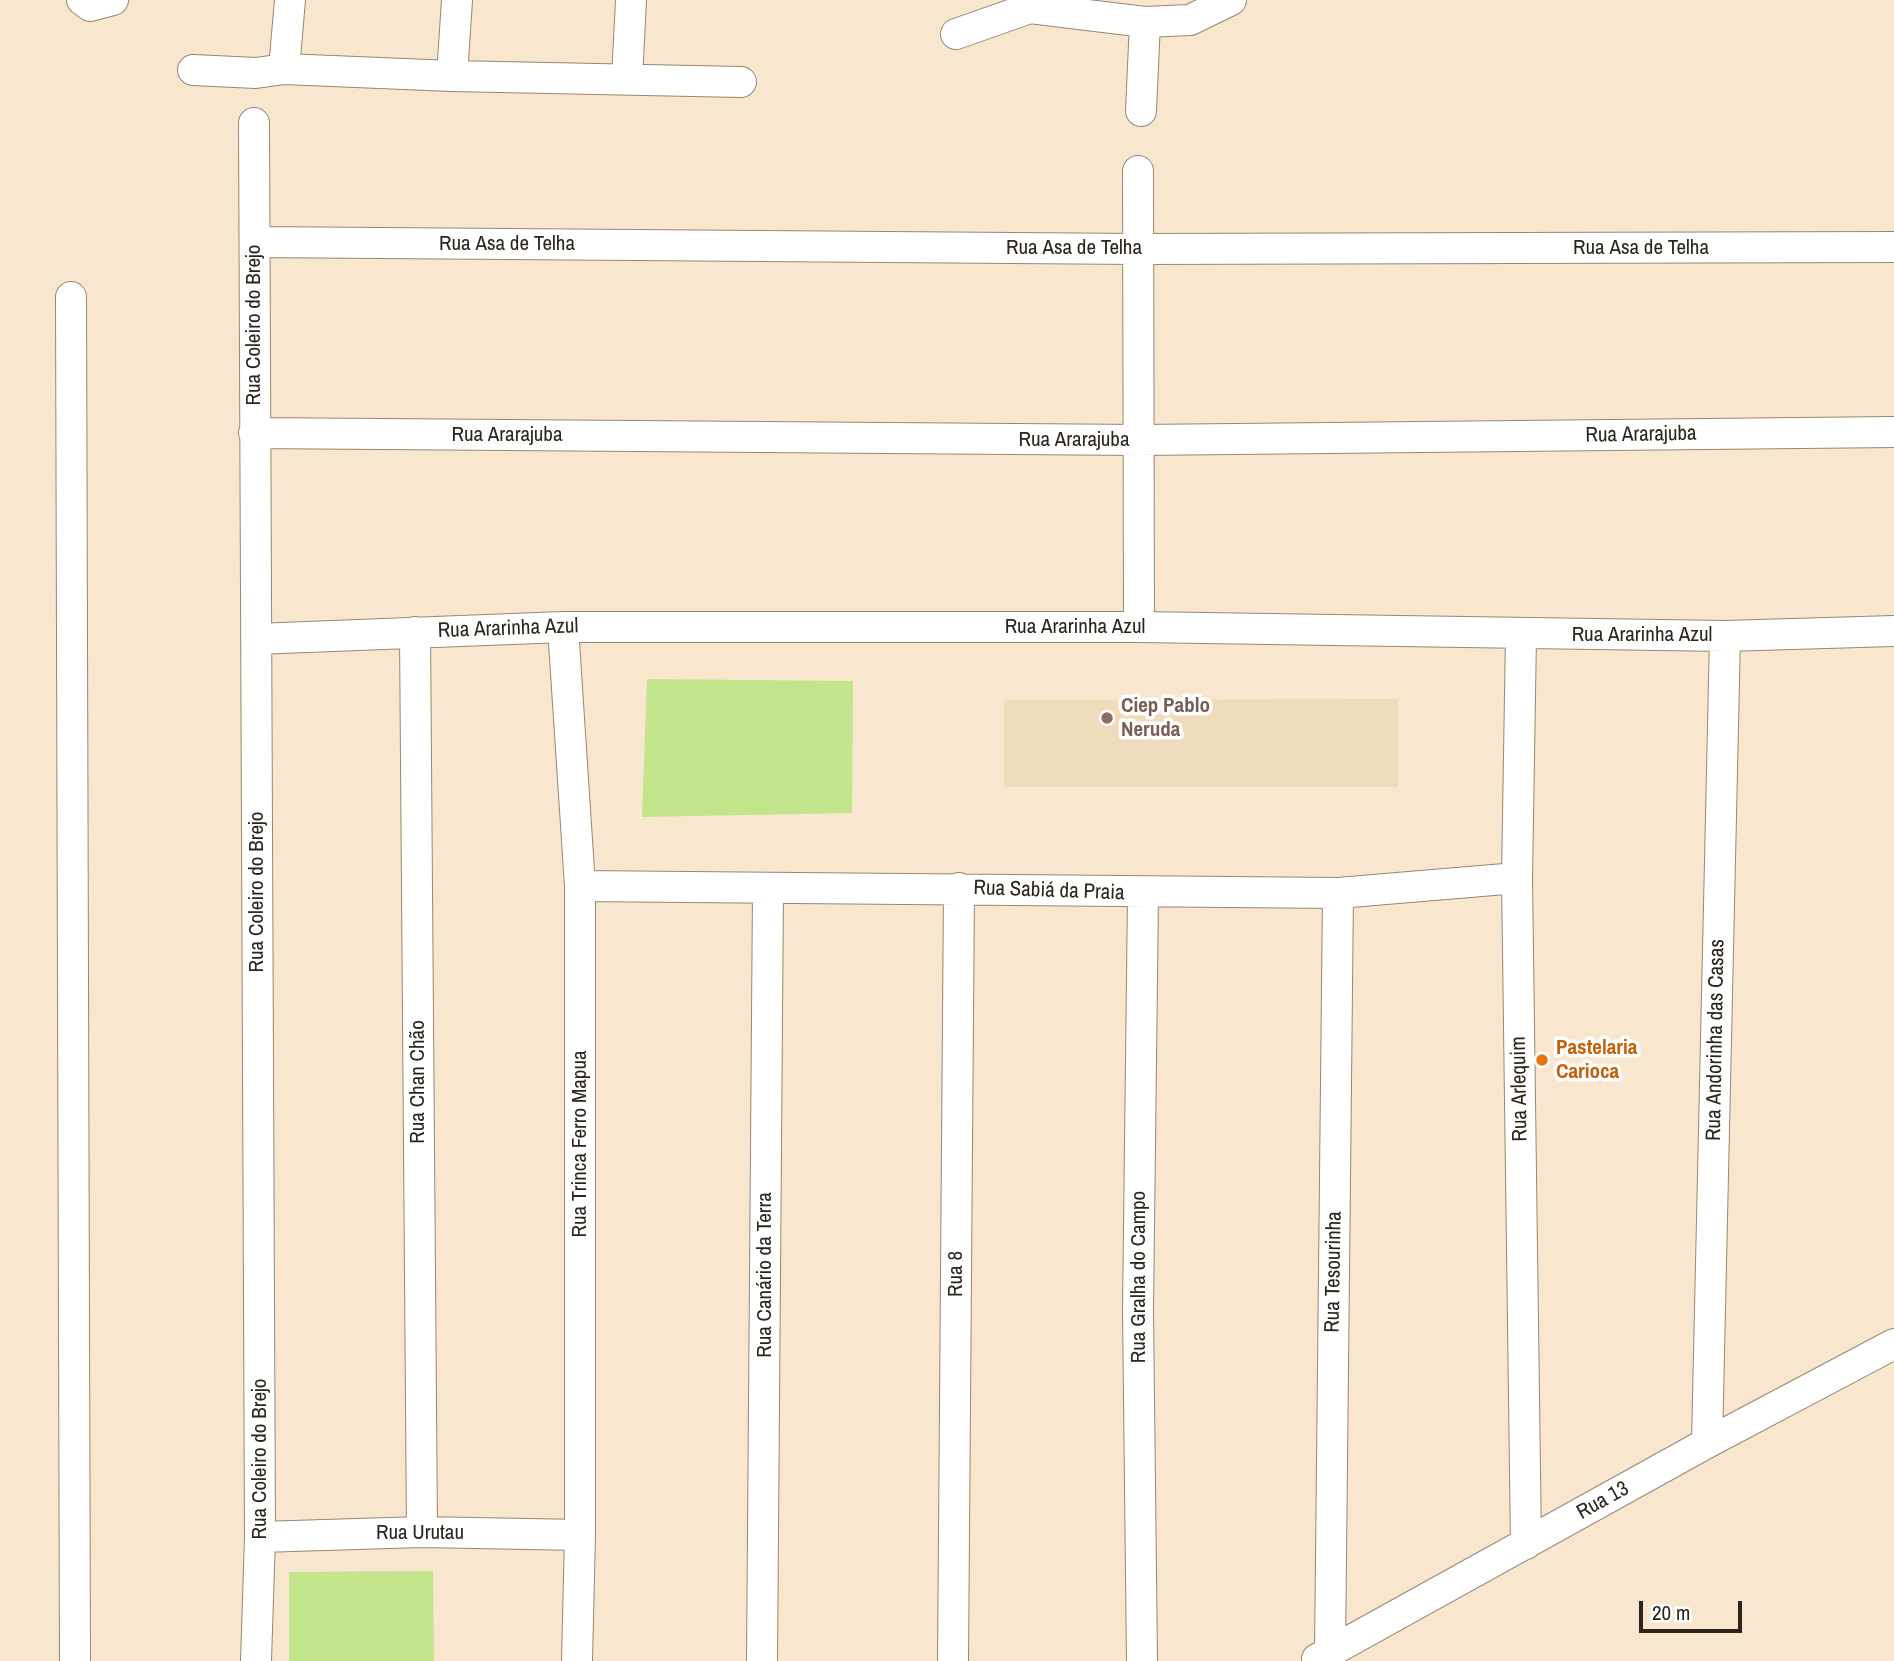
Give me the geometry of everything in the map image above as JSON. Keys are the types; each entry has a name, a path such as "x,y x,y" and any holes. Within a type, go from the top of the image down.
{"street":[{"path":"284,69 290,0"},
{"path":"452,76 457,0"},
{"path":"627,79 631,0"},
{"path":"957,34 1032,4 1146,22 1191,20 1231,0"},
{"path":"1141,111 1146,22"},
{"path":"193,70 256,73 284,69 452,76 741,82"},
{"name":"Rua Coleiro do Brejo","path":"254,123 260,1537 256,1661"},
{"path":"1138,170 1139,626"},
{"name":"Rua Asa de Telha","path":"255,242 1139,249 1894,247"},
{"path":"71,297 75,1661"},
{"name":"Rua Ararajuba","path":"254,433 1140,440 1894,432"},
{"name":"Rua Ararinha Azul","path":"256,639 563,626 1139,626 1725,636 1894,631"},
{"name":"Rua Trinca Ferro Mapua","path":"563,626 580,886 580,1535 577,1661"},
{"name":"Rua Chan Chão","path":"415,632 422,1532"},
{"name":"Rua Arlequim","path":"1521,634 1517,878 1526,1545"},
{"name":"Rua Andorinha das Casas","path":"1707,1443 1725,636"},
{"name":"Rua Sabiá da Praia","path":"580,886 960,888 1143,894 1338,893 1517,878"},
{"name":"Rua 8","path":"953,1661 960,888"},
{"name":"Rua Canário da Terra","path":"762,1661 768,889"},
{"name":"Rua Tesourinha","path":"1322,1656 1338,893"},
{"name":"Rua Gralha do Campo","path":"1142,1661 1138,1310 1143,894"},
{"name":"Rua 13","path":"1322,1656 1707,1443 1894,1344"},
{"name":"Rua Urutau","path":"260,1537 422,1532 580,1535"}],"shaded area":[{"path":"1398,699 1398,787 1004,787 1004,700"}],"green space":[{"path":"647,679 853,681 852,813 642,817"},
{"path":"433,1571 434,1661 289,1661 289,1572"}],"place":[{"name":"Ciep Pablo Neruda","path":"1107,718"},
{"name":"Pastelaria Carioca","path":"1542,1060"}]}
